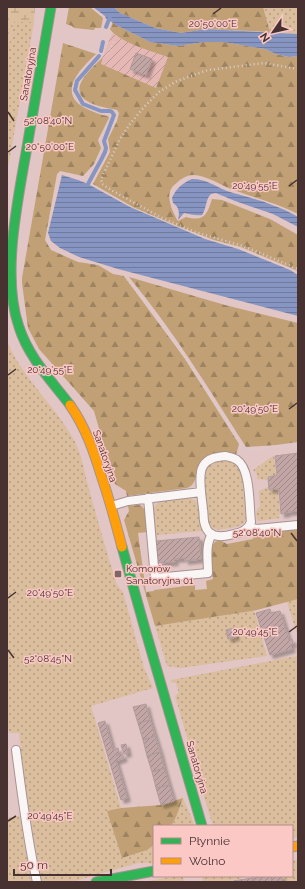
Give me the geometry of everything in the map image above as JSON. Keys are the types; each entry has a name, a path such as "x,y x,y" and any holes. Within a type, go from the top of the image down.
{"street":[{"name":"Sanatoryjna","path":"51,7 17,206 11,261 12,294 16,321 22,338 35,361 75,413 86,432 94,453 202,825"},
{"path":"96,882 153,871"}],"lane":[{"path":"229,457 237,460 242,466 247,478 251,522 250,526 245,530 223,536 212,534 207,530 205,526 201,492 201,471 202,467 212,459 229,457"},
{"path":"110,506 128,501 201,492"},
{"path":"148,498 155,578 208,573 208,546 212,534"},
{"path":"250,526 257,528 298,525"},
{"path":"16,750 25,816 37,882"}],"path":[{"path":"84,46 107,56 114,40"},
{"path":"298,69 264,63 208,70 177,81 159,92 130,124 120,140 102,179 102,184 111,190 162,218 195,232 243,246 298,269"},
{"path":"126,276 202,382 242,444 242,451 240,455 243,457"},
{"path":"242,451 298,445"}],"shaded area":[{"path":"112,33 121,39 169,57 156,88 100,64"}],"green space":[{"path":"7,7 35,7 34,22 14,22 7,53"},
{"path":"69,7 90,7 103,18 101,28 95,28 94,30 74,28 66,24"},
{"path":"114,7 263,7 270,32 205,29 181,33 155,28 120,13"},
{"path":"263,7 298,7 298,34 270,32"},
{"path":"14,22 34,22 7,173 7,53"},
{"path":"112,22 150,42 178,46 204,42 223,42 265,49 276,54 289,57 298,56 298,214 198,175 188,176 180,180 172,188 169,197 172,210 178,221 186,217 197,219 201,218 206,213 212,199 222,200 270,219 298,235 298,271 241,247 214,240 180,227 133,207 93,184 110,152 108,139 117,121 119,113 117,110 93,104 84,99 80,93 80,87 86,74 103,57 101,64 156,88 168,57 120,38 110,29"},
{"path":"63,43 96,54 78,74 72,89 73,96 78,103 87,109 108,116 109,118 98,140 101,148 94,164 83,176 60,171 57,174 45,240 51,250 78,262 98,265 113,274 124,276 185,359 239,444 236,455 226,453 198,469 196,478 190,487 187,488 127,496 126,491 115,484 94,411 39,349 28,328 22,278"},
{"path":"129,277 225,305 298,323 298,442 246,447 176,339"},
{"path":"7,341 21,367 58,416 75,442 81,458 117,585 123,592 144,668 153,688 91,706 121,808 107,811 122,858 147,850 153,846 153,864 138,863 72,882 43,882 41,879 27,799 19,733 9,733 7,721"},
{"path":"273,456 276,475 267,476 268,480 257,479 257,474 253,470"},
{"path":"217,460 230,460 235,463 241,471 247,516 244,523 241,525 219,530 213,528 208,523 204,473 206,468 212,462"},
{"path":"268,487 269,490 278,489 280,518 259,521 257,520 256,512 260,506 259,491"},
{"path":"189,498 197,503 201,511 202,531 157,535 156,548 153,512 155,506 163,501"},
{"path":"140,505 146,513 148,532 138,533 146,592 195,585 195,590 207,589 206,581 213,579 211,550 214,543 220,540 227,544 253,539 255,533 298,529 298,599 257,610 155,626 124,520 129,511 128,506"},
{"path":"298,599 298,637 287,602"},
{"path":"254,610 267,656 180,668 167,666 155,626"},
{"path":"298,644 298,837 293,838 293,825 214,825 175,696 179,693 176,683 171,682 171,680 297,656 296,645"},
{"path":"183,798 195,825 172,825"},
{"path":"183,798 172,825 153,825 153,846 147,850 122,858 107,811 121,808 161,805"},
{"path":"20,816 31,882 7,882 7,818"},
{"path":"293,860 298,860 298,882 283,882 282,877 293,877"},
{"path":"183,877 184,882 143,882 165,878"},
{"path":"202,877 241,877 241,879 232,880 232,882 203,882"}],"water":[{"path":"93,7 114,7 120,13 155,28 181,33 205,29 298,34 298,56 289,57 276,54 265,49 223,42 204,42 178,46 150,42 106,19 105,16"},
{"path":"62,175 88,184 130,207 205,239 238,249 290,270 298,275 298,316 118,269 79,257 60,248 51,241 48,233"},
{"path":"192,179 206,181 227,191 285,210 298,217 298,227 273,214 216,193 209,196 202,215 184,213 178,220 179,215 177,206 173,203 172,198 175,192 185,182"}],"building":[{"path":"136,53 152,59 146,75 130,69"},
{"path":"298,453 298,511 281,514 279,489 269,490 268,477 277,475 275,456"},
{"path":"199,537 201,559 185,561 185,558 174,559 175,562 158,563 156,541"},
{"path":"270,609 271,613 280,611 289,640 292,639 293,644 290,645 292,649 270,655 256,613"},
{"path":"234,628 236,637 228,639 226,630"},
{"path":"146,704 150,720 138,723 133,707"},
{"path":"150,720 155,736 143,740 138,723"},
{"path":"105,721 113,750 118,748 119,753 114,755 122,754 124,758 116,761 127,798 121,800 98,723"},
{"path":"155,736 160,752 147,756 143,740"},
{"path":"126,744 128,753 124,754 121,745"},
{"path":"160,752 164,768 152,772 147,756"},
{"path":"164,768 169,785 156,788 152,772"},
{"path":"169,785 174,801 161,805 156,788"},
{"path":"271,877 282,877 282,882 272,882"},
{"path":"271,877 272,882 253,882 252,878"},
{"path":"252,878 253,882 233,882 233,881"}],"waterway":[{"path":"106,27 110,17"},
{"path":"101,51 103,42"},
{"path":"88,184 105,152 106,148 104,141 114,115 110,111 101,111 83,104 75,90 77,81 99,56"}],"traffic: fast":[{"path":"51,7 19,190 13,238 11,285 14,307 23,338 41,368 70,405"},
{"path":"122,547 202,825"},
{"path":"96,882 153,871"}],"traffic: slow":[{"path":"70,405 81,422 93,450 122,547"},
{"path":"293,847 298,846"}],"place":[{"name":"Komorów Sanatoryjna 01","path":"118,574"}]}
